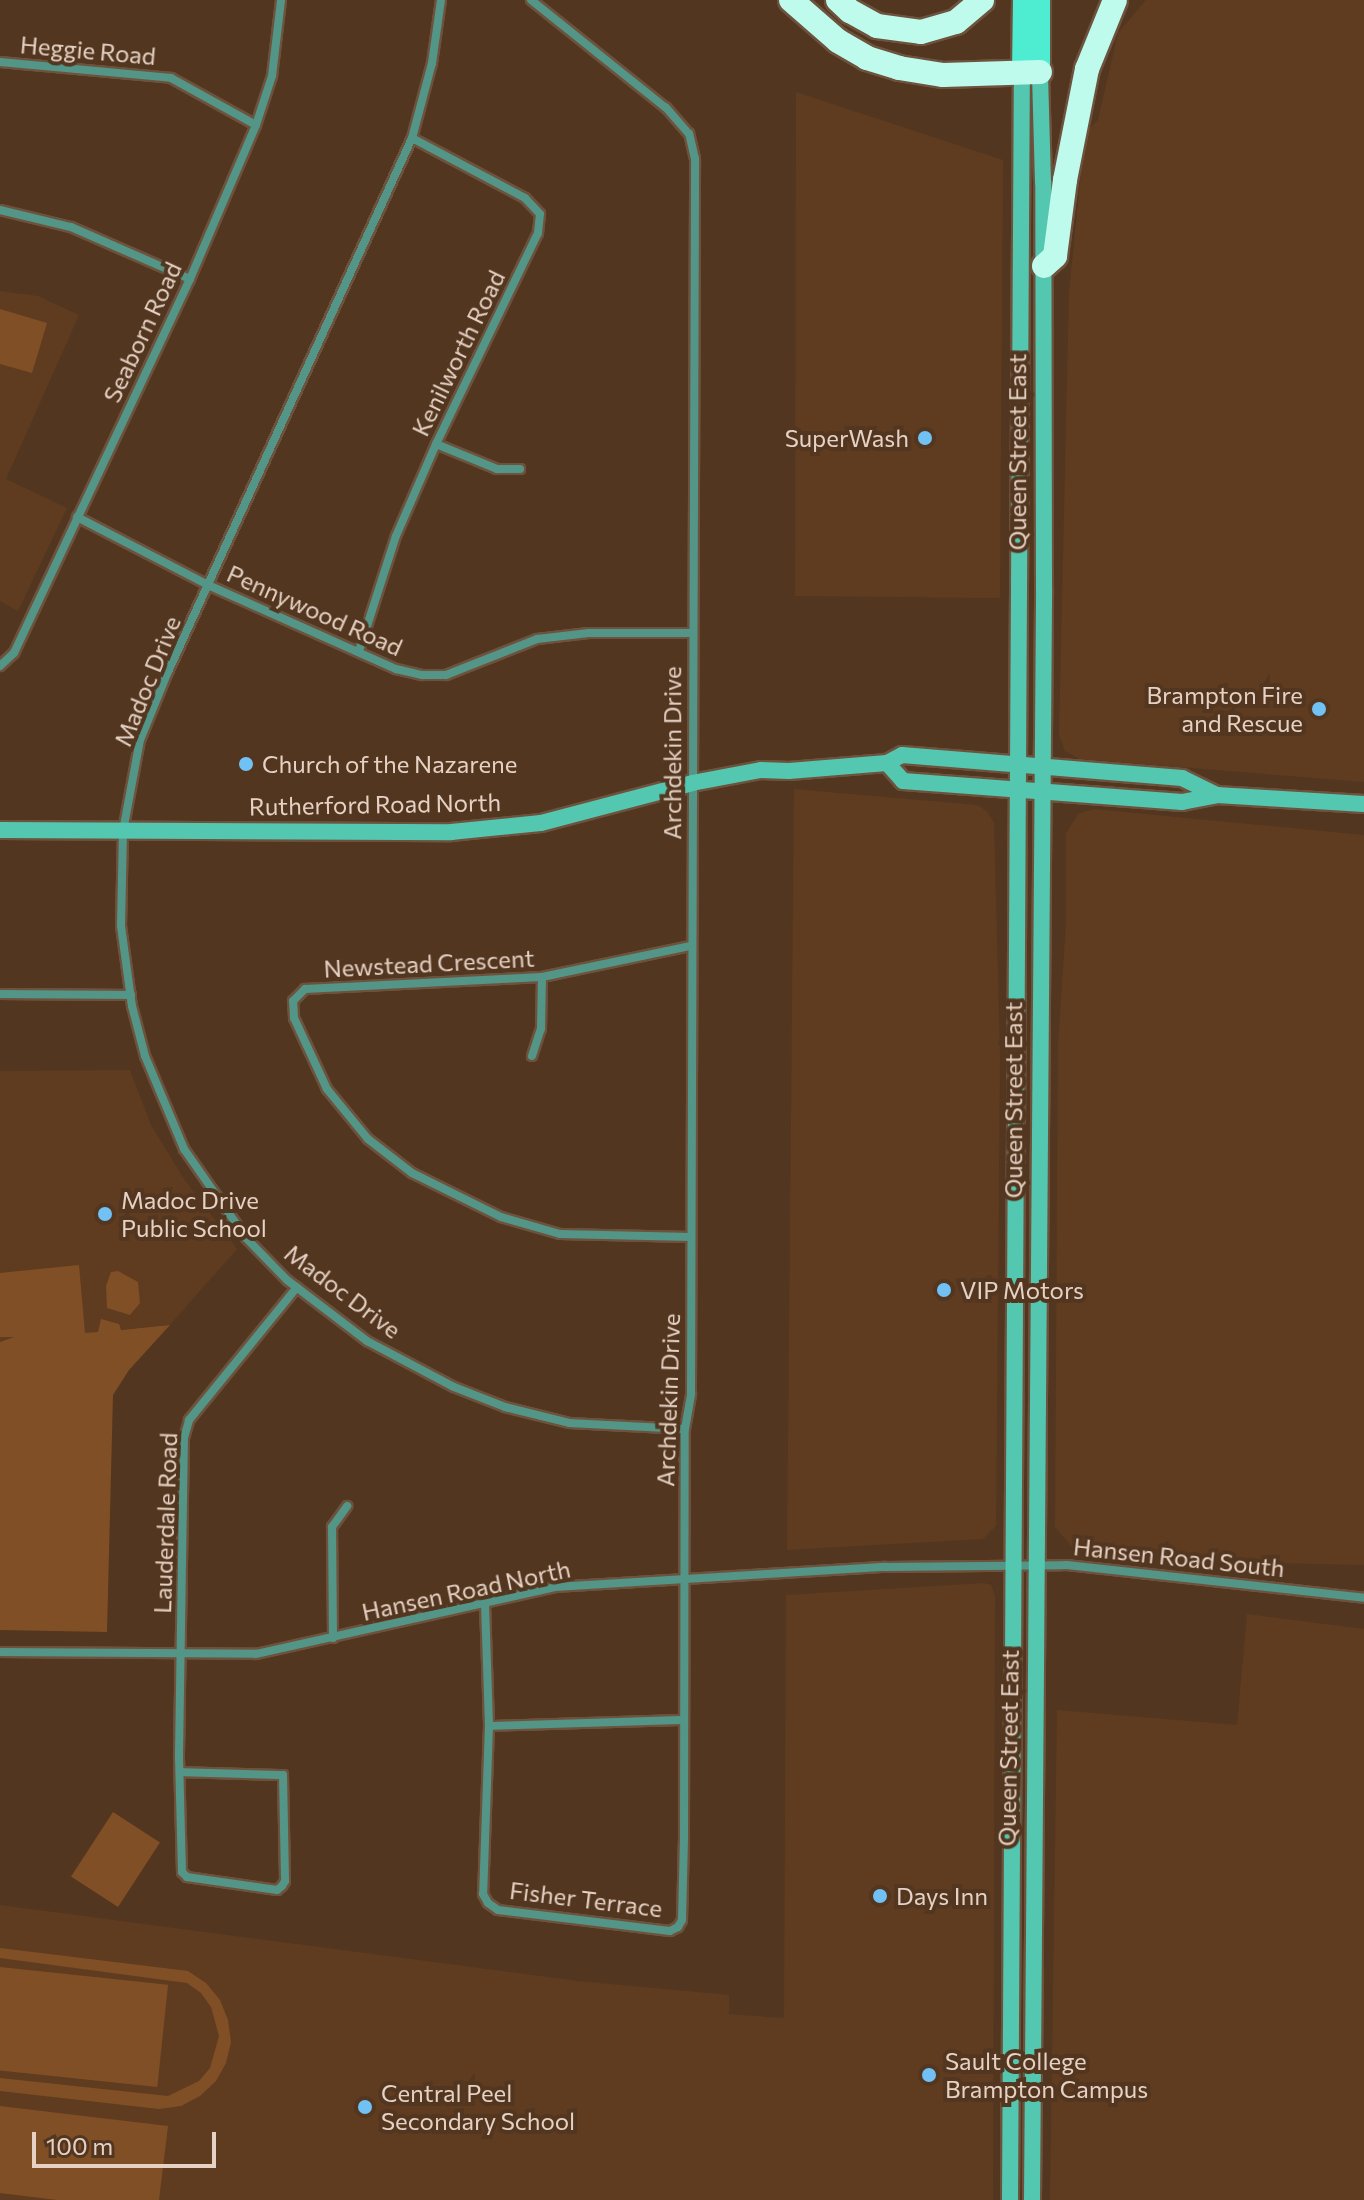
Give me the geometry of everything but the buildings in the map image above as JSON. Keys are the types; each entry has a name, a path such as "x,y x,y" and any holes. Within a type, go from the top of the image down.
{"highway":[{"path":"791,0 838,41 883,64 930,74 1031,72"},
{"path":"838,0 850,11 877,26 921,32 956,22 982,0"},
{"path":"1044,266 1055,256 1065,180 1087,69 1115,0"}],"main road":[{"name":"Queen Street East","path":"1023,0 1044,266 1032,2200"},
{"name":"Queen Street East","path":"1010,2200 1019,763 1031,72 1040,0"},
{"name":"Rutherford Road North","path":"0,830 451,832 541,823 692,783 761,770 789,771 887,763 902,755 1182,778 1217,795"},
{"path":"887,763 903,781 1041,793 1182,802 1217,795 1364,804"}],"street":[{"name":"Seaborn Road","path":"0,666 14,653 190,279 256,125 272,76 281,0"},
{"name":"Madoc Drive","path":"441,0 432,63 412,138 140,740 123,831 121,926 131,995 145,1056 184,1149 246,1238 297,1287 367,1341 454,1387 505,1407 569,1423 685,1429"},
{"name":"Archdekin Drive","path":"531,0 666,108 689,134 695,159 691,1394 685,1429 682,1579"},
{"name":"Heggie Road","path":"0,62 171,78 256,125"},
{"name":"Kenilworth Road","path":"359,651 396,536 436,444 538,233 540,214 525,198 412,138"},
{"path":"0,210 71,227 190,279"},
{"path":"436,444 497,469 520,469"},
{"name":"Pennywood Road","path":"77,517 208,585 396,669 422,675 446,675 537,639 589,633 692,633"},
{"name":"Newstead Crescent","path":"691,946 542,977 305,989 293,1001 294,1018 327,1089 368,1139 412,1173 501,1217 560,1234 691,1237"},
{"path":"532,1056 541,1029 542,977"},
{"path":"0,994 131,995"},
{"name":"Lauderdale Road","path":"181,1772 283,1775 285,1881 282,1886 277,1890 187,1877 182,1872 181,1772 184,1438 189,1420 297,1287"},
{"path":"333,1638 332,1527 347,1506"},
{"name":"Hansen Road South","path":"990,1563 1036,1564 1364,1598"},
{"name":"Hansen Road North","path":"0,1652 256,1654 555,1587 990,1563"},
{"name":"Fisher Terrace","path":"485,1604 489,1726 483,1894 488,1903 498,1910 670,1931 682,1920 682,1579"},
{"path":"489,1726 684,1720"}],"shaded area":[{"path":"1146,0 1364,0 1364,782 1080,759 1065,751 1059,735 1069,292 1085,133 1098,120 1118,33"},
{"path":"796,92 1003,160 1000,598 795,596"},
{"path":"0,291 38,296 79,315 6,479 67,508 18,611 0,601"},
{"path":"0,309 47,323 32,373 0,364"},
{"path":"794,789 977,805 987,811 994,823 1000,1055 996,1526 983,1539 787,1550"},
{"path":"1094,809 1364,835 1364,1565 1182,1561 1073,1548 1055,1527 1058,1046 1066,921 1066,833 1078,814"},
{"name":"Madoc Drive Public School","path":"130,1070 151,1125 184,1179 237,1249 170,1325 0,1342 0,1071"},
{"path":"79,1265 85,1333 98,1332 101,1319 119,1324 121,1330 170,1325 129,1370 113,1395 107,1632 0,1630 0,1342 14,1337 0,1337 0,1273"},
{"path":"118,1271 138,1282 140,1303 130,1315 107,1308 106,1286 111,1272"},
{"path":"991,1585 995,1595 993,2200 0,2200 0,1905 578,1981 729,1995 729,2014 784,2018 786,1595"},
{"path":"1247,1614 1364,1629 1364,2200 1050,2200 1057,1710 1237,1725"},
{"path":"113,1812 160,1842 118,1907 71,1877"},
{"path":"0,1948 188,1971 206,1983 220,2000 228,2020 231,2042 226,2063 216,2081 200,2096 181,2106 159,2109 0,2091 0,2078 168,2096 199,2081 210,2068 219,2036 211,2007 201,1993 187,1983 0,1958"},
{"path":"0,1967 168,1985 157,2087 0,2071"},
{"path":"0,2106 168,2126 159,2200 57,2200 0,2193"}],"place":[{"name":"SuperWash","path":"925,438"},
{"name":"Brampton Fire and Rescue","path":"1319,709"},
{"name":"Church of the Nazarene","path":"246,764"},
{"name":"Madoc Drive Public School","path":"105,1214"},
{"name":"VIP Motors","path":"944,1290"},
{"name":"Days Inn","path":"880,1896"},
{"name":"Sault College Brampton Campus","path":"929,2075"},
{"name":"Central Peel Secondary School","path":"365,2107"}]}
